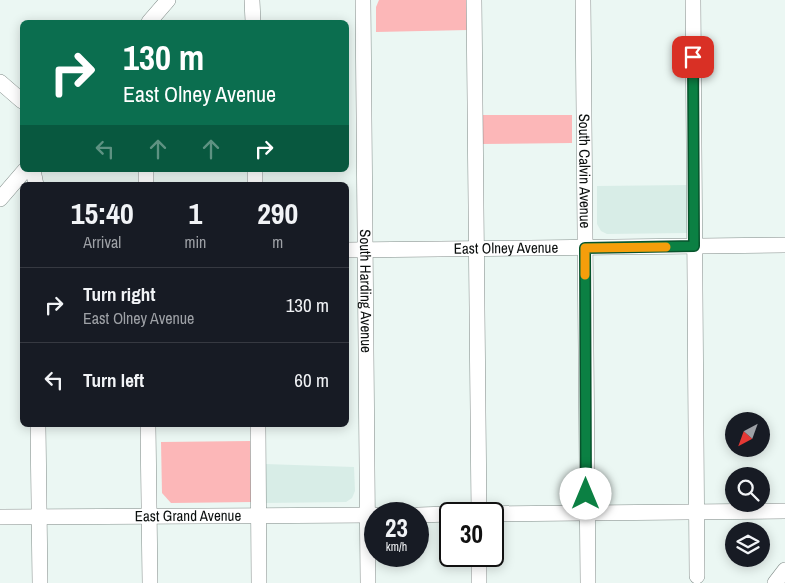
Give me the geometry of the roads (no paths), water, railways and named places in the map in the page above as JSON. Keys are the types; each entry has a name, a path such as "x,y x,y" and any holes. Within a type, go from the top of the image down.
{"street":[{"path":"151,20 168,0"},
{"path":"252,0 253,20"},
{"name":"South Harding Avenue","path":"363,0 371,502"},
{"path":"474,0 479,502"},
{"name":"South Calvin Avenue","path":"583,0 588,583"},
{"path":"693,0 697,576"},
{"path":"0,82 20,99"},
{"path":"0,199 23,172"},
{"name":"East Olney Avenue","path":"349,250 785,245"},
{"path":"38,427 40,583"},
{"path":"148,427 150,583"},
{"path":"258,427 259,583"},
{"path":"504,514 785,511"},
{"name":"East Grand Avenue","path":"0,517 364,516"},
{"name":"South Harding Avenue","path":"368,583 369,567"},
{"path":"479,567 479,583"},
{"path":"775,583 785,570"}]}
